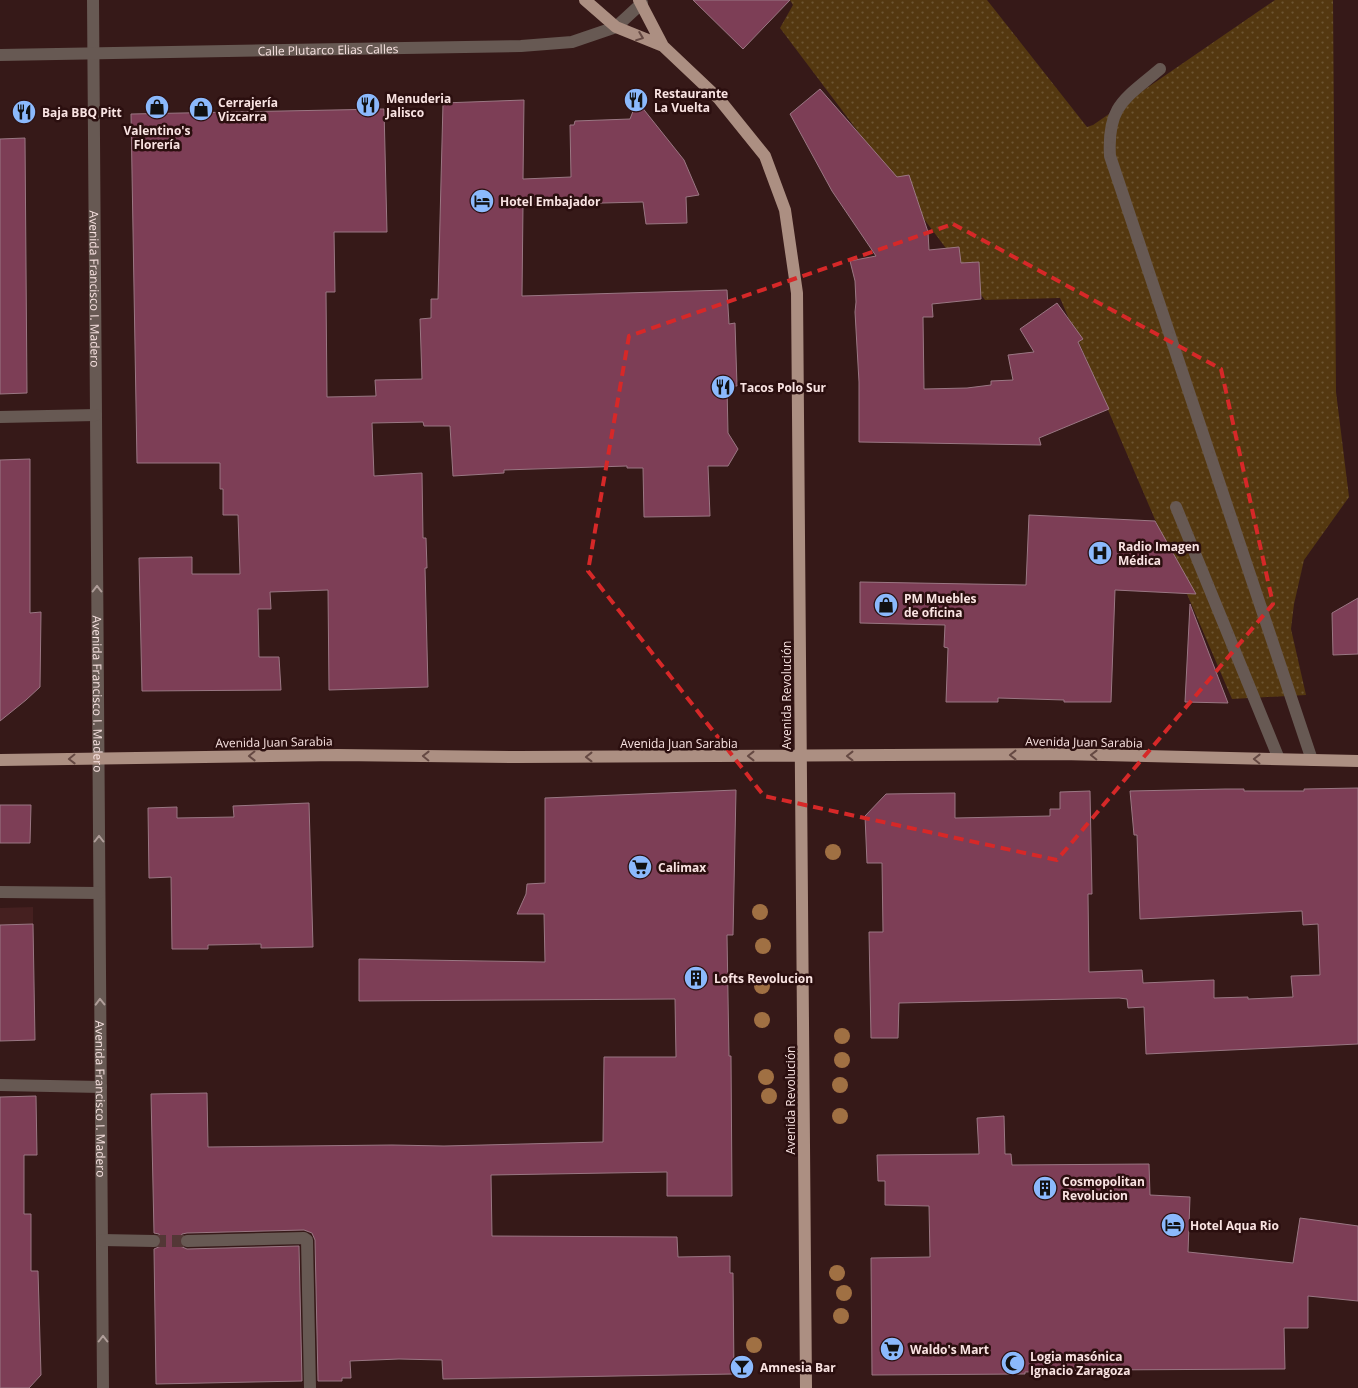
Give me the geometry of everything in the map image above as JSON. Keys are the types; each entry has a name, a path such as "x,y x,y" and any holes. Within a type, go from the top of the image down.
{"main road":[{"name":"Avenida Revolución","path":"585,0 616,27 664,46"},
{"name":"Avenida Revolución","path":"641,1 664,46 719,99 765,156 785,210 798,293 806,1388"},
{"name":"Avenida Juan Sarabia","path":"0,760 337,756 519,757 1062,754 1358,761"}],"street":[{"name":"Avenida Francisco I. Madero","path":"93,0 103,1388"},
{"name":"Calle Plutarco Elias Calles","path":"0,55 521,46 572,42 616,27 641,1"},
{"path":"1160,69 1120,103 1113,117 1108,137 1110,156 1312,760"},
{"path":"0,416 96,415"},
{"path":"1176,507 1279,759"},
{"path":"0,892 99,893"},
{"path":"0,1085 38,1084 101,1087"},
{"path":"186,1241 304,1238 307,1240 310,1388"},
{"path":"102,1240 154,1241"}],"highlighted area":[{"path":"953,224 1221,369 1273,604 1057,860 764,796 588,571 629,336"}],"shaded area":[{"path":"790,0 987,0 1087,127 1093,125 1275,0 1333,0 1336,392 1349,497 1304,560 1294,604 1291,629 1306,695 1232,699 1060,298 985,300 780,28 793,5"},
{"path":"33,907 33,924 0,925 0,908"}],"building":[{"path":"693,0 790,0 743,49"},
{"path":"820,89 897,177 909,175 928,232 929,250 959,247 961,263 979,262 981,299 932,304 933,317 923,317 924,389 967,388 991,385 991,381 1013,380 1008,355 1034,352 1020,329 1057,303 1083,339 1078,342 1109,409 1039,438 1041,445 859,442 855,281 850,261 876,256 832,191 790,114"},
{"path":"524,100 523,179 571,177 570,125 574,125 575,121 630,119 637,101 684,160 699,195 686,197 687,223 646,224 643,202 523,205 522,296 727,290 729,324 735,323 737,386 727,386 728,433 738,449 728,466 708,466 710,516 644,517 643,468 627,468 627,466 504,470 504,473 453,476 450,426 424,426 423,422 372,423 374,476 422,473 423,538 426,538 427,568 425,568 428,687 329,690 328,590 270,592 271,609 258,609 259,657 279,657 281,690 142,691 139,558 192,557 192,574 240,574 238,515 223,515 220,463 137,463 131,114 384,109 387,232 334,232 335,292 326,292 327,397 376,396 375,380 422,379 420,319 431,318 431,299 438,299 443,103"},
{"path":"25,138 27,393 0,394 0,139"},
{"path":"30,459 30,613 41,612 40,687 0,721 0,460"},
{"path":"1029,515 1155,521 1196,594 1115,590 1111,702 1064,702 1064,700 998,698 998,702 946,702 948,648 944,647 945,625 860,623 860,582 1026,585"},
{"path":"1358,598 1358,654 1333,655 1332,613"},
{"path":"1190,604 1228,703 1185,702"},
{"path":"1358,788 1358,1044 1146,1054 1144,1007 1128,1008 1127,999 1119,998 899,1003 898,1038 871,1038 869,932 883,932 882,863 867,863 865,816 886,794 955,793 955,818 1050,816 1050,809 1060,809 1060,792 1090,791 1092,894 1088,894 1089,972 1142,970 1143,983 1214,980 1214,998 1248,997 1248,999 1293,997 1291,976 1320,975 1318,924 1303,925 1302,911 1140,919 1137,835 1134,835 1130,791 1244,789 1244,791 1304,791 1304,789"},
{"path":"736,790 733,935 727,935 729,1056 731,1056 732,1196 667,1196 667,1172 491,1175 492,1236 677,1237 678,1257 730,1256 730,1273 733,1273 734,1374 443,1379 442,1360 399,1359 350,1361 351,1378 342,1378 342,1381 318,1381 315,1240 312,1233 304,1230 187,1233 182,1234 179,1241 180,1246 187,1249 299,1246 302,1381 156,1384 154,1249 161,1246 162,1241 159,1234 154,1233 151,1094 207,1093 208,1147 444,1146 603,1142 604,1057 676,1057 675,999 359,1001 359,959 545,962 544,914 517,914 526,894 527,884 545,883 545,798"},
{"path":"309,803 313,947 261,948 261,944 208,945 208,949 172,949 171,877 149,878 148,808 177,807 177,818 234,817 233,806"},
{"path":"0,805 31,805 30,843 0,843"},
{"path":"33,924 35,1040 0,1041 0,925"},
{"path":"36,1096 37,1155 24,1155 24,1214 31,1214 31,1271 38,1271 41,1375 29,1388 0,1388 0,1097"},
{"path":"1004,1116 1005,1154 1011,1154 1012,1165 1149,1164 1150,1195 1190,1197 1188,1252 1293,1263 1300,1218 1358,1226 1358,1301 1308,1296 1308,1328 1284,1328 1285,1369 1091,1370 1025,1372 1025,1374 872,1375 871,1258 930,1257 929,1206 885,1205 885,1181 878,1181 877,1155 979,1154 977,1118"}],"tunnel":[{"path":"154,1241 187,1241"}],"place":[{"name":"Restaurante La Vuelta","path":"636,100"},
{"name":"Menuderia Jalisco","path":"368,105"},
{"name":"Valentino's Florería","path":"157,107"},
{"name":"Cerrajería Vizcarra","path":"201,109"},
{"name":"Baja BBQ Pitt","path":"24,112"},
{"name":"Hotel Embajador","path":"482,201"},
{"name":"Tacos Polo Sur","path":"723,387"},
{"name":"Radio Imagen Médica","path":"1100,553"},
{"name":"PM Muebles de oficina","path":"886,605"},
{"name":"Calimax","path":"640,867"},
{"name":"Lofts Revolucion","path":"696,978"},
{"name":"Cosmopolitan Revolucion","path":"1045,1188"},
{"name":"Hotel Aqua Rio","path":"1173,1225"},
{"name":"Waldo's Mart","path":"892,1349"},
{"name":"Logia masónica Ignacio Zaragoza","path":"1013,1363"},
{"name":"Amnesia Bar","path":"742,1367"}]}
